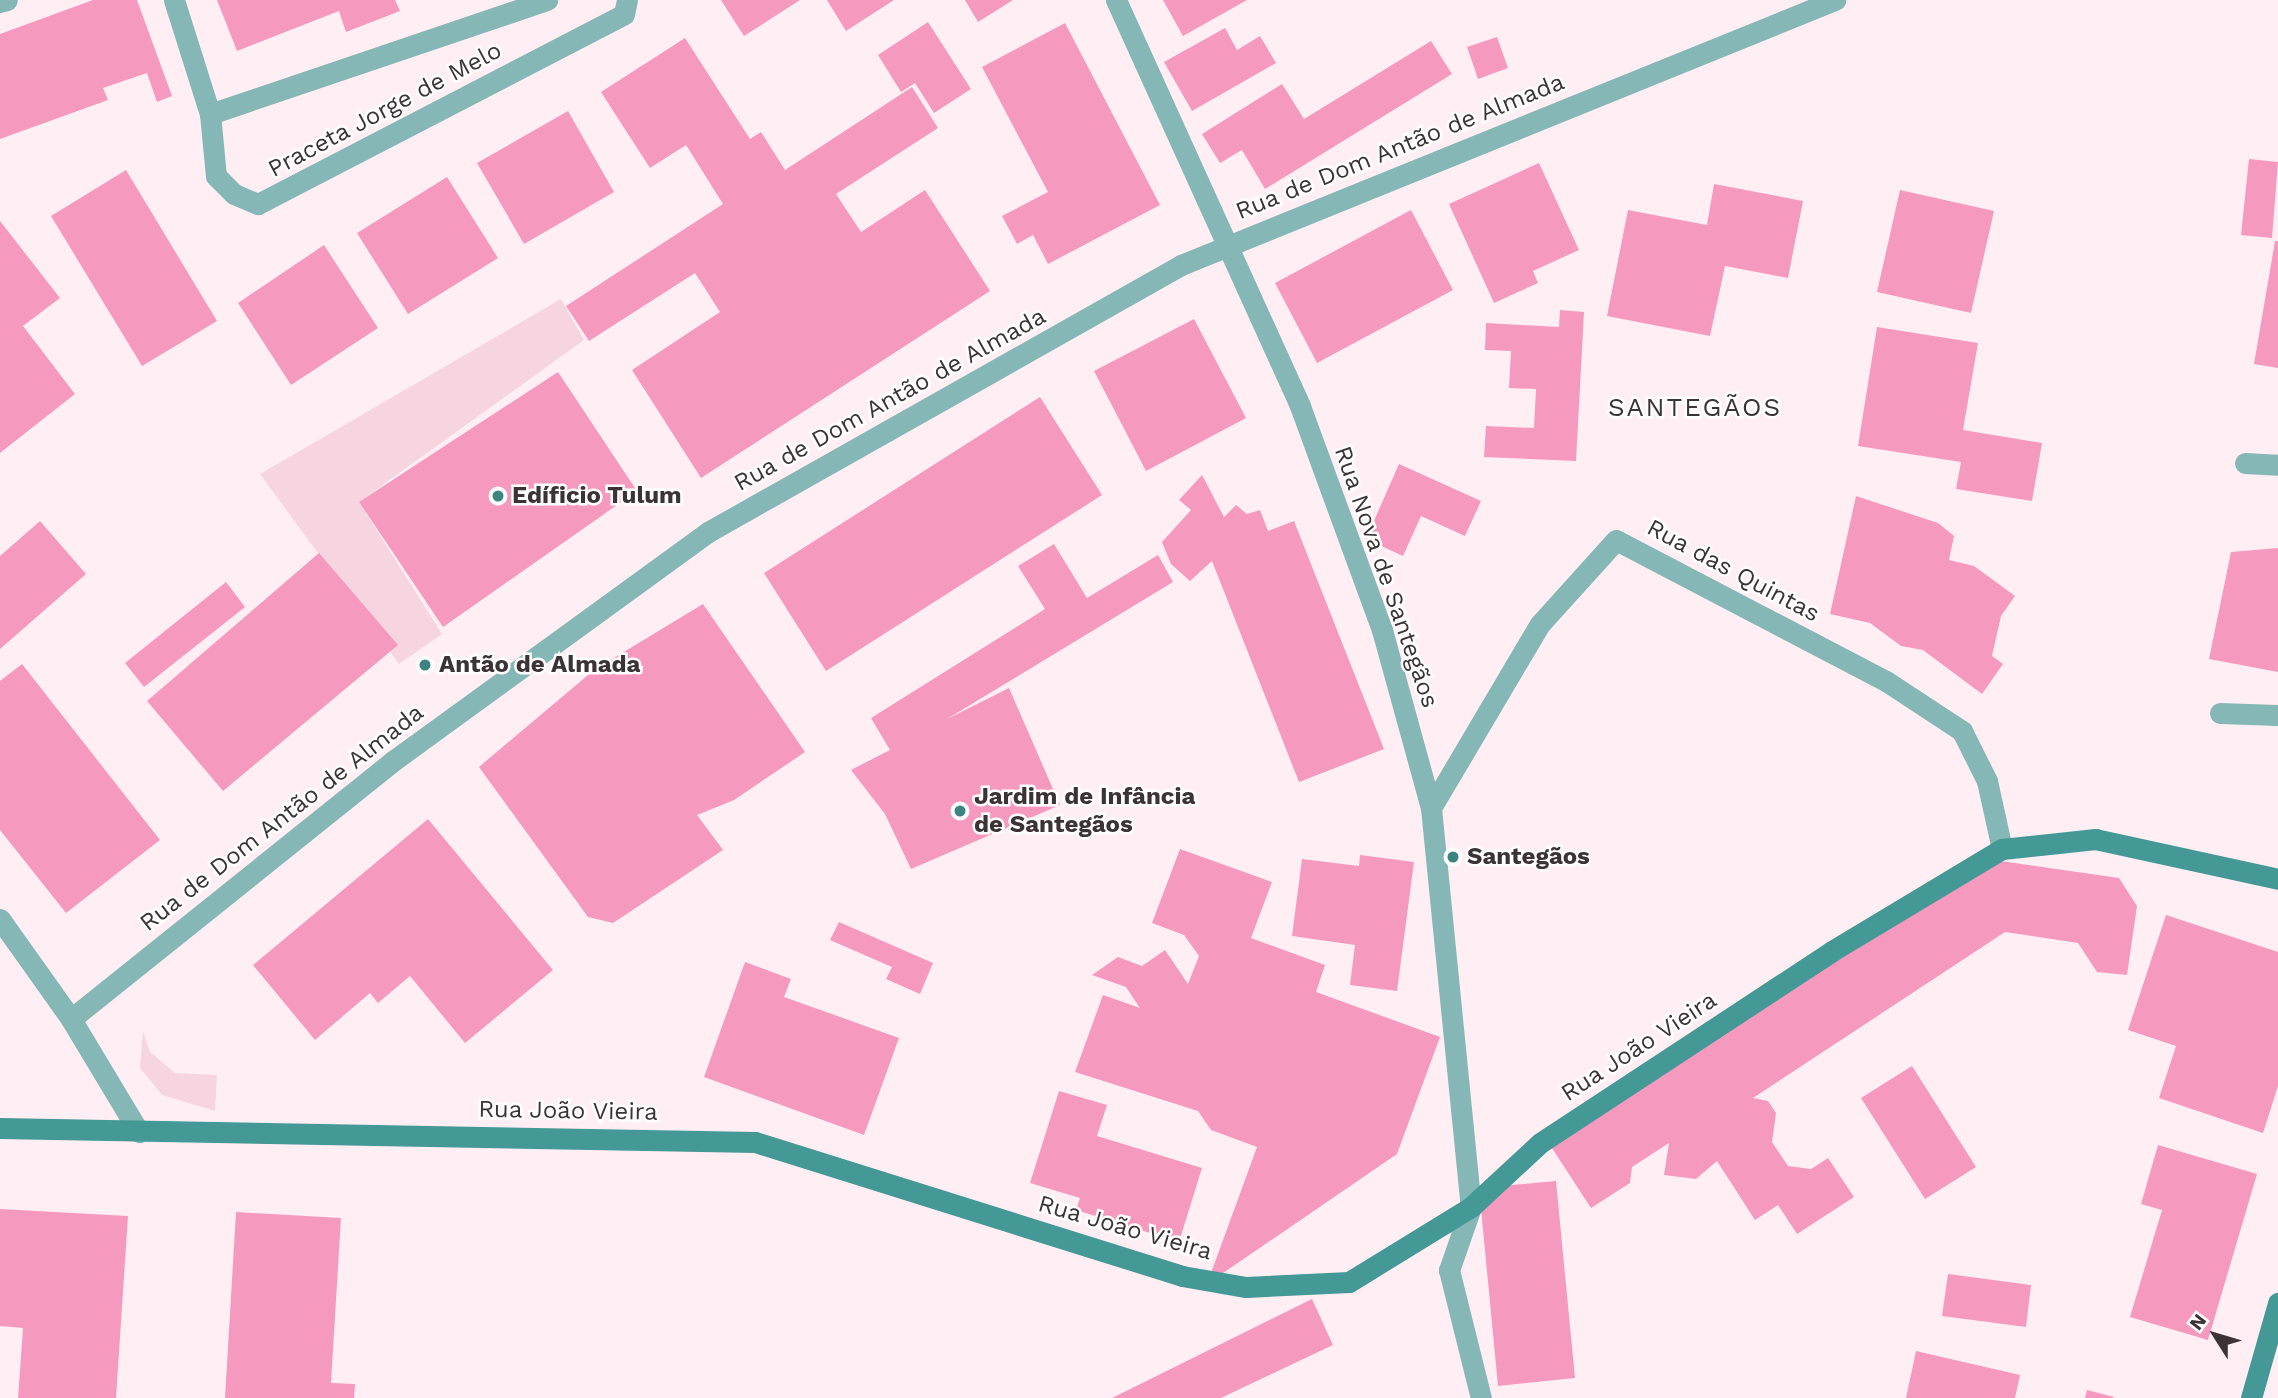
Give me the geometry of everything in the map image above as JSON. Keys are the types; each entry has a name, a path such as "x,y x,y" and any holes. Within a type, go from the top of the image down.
{"street":[{"path":"0,2 7,0"},
{"name":"Praceta Jorge de Melo","path":"174,0 211,114 216,176 233,194 258,204 624,14 627,0"},
{"name":"Praceta Jorge de Melo","path":"211,114 547,0"},
{"name":"Rua Nova de Santegãos","path":"1116,0 1223,247 1300,406 1381,630 1432,808 1471,1207"},
{"name":"Rua de Dom Antão de Almada","path":"71,1019 393,761 708,532 1223,247 1835,0"},
{"path":"2245,463 2278,465"},
{"name":"Rua das Quintas","path":"1432,808 1540,624 1616,540 1886,681 1962,731 1987,781 2002,849"},
{"path":"2220,713 2278,715"},
{"name":"Rua João Vieira","path":"0,1128 755,1142 1182,1276 1246,1287 1349,1282 1471,1207 1541,1143 1832,951 2002,849 2095,839 2278,879"},
{"path":"0,919 71,1019 139,1132"},
{"path":"1471,1207 1449,1270 1481,1398"},
{"path":"2251,1398 2278,1303"}],"shaded area":[{"path":"561,299 584,340 359,502 442,634 399,664 260,474"},
{"path":"143,1031 150,1052 175,1073 217,1075 215,1111 162,1095 140,1068"}],"building":[{"path":"93,0 137,0 172,96 157,102 147,73 103,88 108,100 0,139 0,34"},
{"path":"217,0 395,0 400,11 346,32 339,11 237,51"},
{"path":"721,0 800,0 744,36"},
{"path":"827,0 894,0 846,31"},
{"path":"965,0 1013,0 978,22"},
{"path":"1163,0 1247,0 1183,36"},
{"path":"928,22 971,89 934,113 915,83 901,92 878,55"},
{"path":"1065,23 1160,205 1048,264 1033,235 1017,244 1002,216 1048,192 982,67"},
{"path":"1225,28 1237,50 1260,36 1276,63 1192,111 1164,62"},
{"path":"1497,37 1508,68 1478,79 1467,47"},
{"path":"685,38 750,139 761,132 785,170 912,87 938,128 836,194 861,232 925,190 990,291 701,478 632,370 720,312 695,273 589,341 566,306 723,204 686,145 650,168 601,92"},
{"path":"1431,41 1452,74 1265,189 1242,150 1220,163 1202,134 1282,84 1304,119"},
{"path":"568,111 614,192 524,244 477,163"},
{"path":"2249,159 2278,162 2272,238 2241,235"},
{"path":"1539,163 1579,250 1533,271 1538,283 1494,303 1449,204"},
{"path":"126,170 217,321 142,366 51,216"},
{"path":"447,177 498,258 408,314 357,233"},
{"path":"1714,184 1803,201 1788,278 1725,266 1710,336 1607,316 1628,210 1707,225"},
{"path":"1900,190 1994,211 1971,313 1877,292"},
{"path":"1411,210 1453,290 1317,363 1275,283"},
{"path":"0,221 60,298 23,326 75,394 0,453"},
{"path":"2275,241 2278,241 2278,368 2254,364"},
{"path":"324,245 378,328 291,385 238,303"},
{"path":"1560,310 1584,312 1576,461 1484,457 1486,426 1534,428 1536,389 1509,388 1511,351 1485,350 1486,323 1559,327"},
{"path":"1194,319 1246,418 1146,471 1094,371"},
{"path":"1877,327 1978,343 1963,430 2042,443 2032,501 1956,489 1961,462 1858,446"},
{"name":"Edíficio Tulum","path":"558,372 637,491 443,627 359,502"},
{"path":"1040,397 1102,495 826,671 764,573"},
{"path":"1399,464 1481,501 1465,536 1421,516 1403,556 1366,539"},
{"path":"1202,475 1224,517 1236,505 1247,514 1260,510 1268,531 1294,521 1384,749 1299,782 1212,561 1190,581 1171,564 1162,542 1191,510 1179,500"},
{"path":"1856,496 1938,523 1954,536 1949,560 1974,566 2015,596 2001,616 1992,656 2003,664 1982,694 1923,650 1901,646 1870,623 1830,614"},
{"path":"40,521 86,574 0,649 0,556"},
{"path":"1054,544 1087,598 1158,555 1173,582 947,719 1009,688 1060,805 911,869 885,814 851,770 890,750 871,718 1045,609 1018,566"},
{"path":"2278,548 2278,672 2209,659 2231,552"},
{"path":"319,553 398,645 223,791 147,701"},
{"path":"226,582 245,607 144,687 125,663"},
{"path":"703,604 805,752 734,800 697,815 723,850 613,923 588,917 479,767 594,670"},
{"path":"22,664 160,840 66,913 0,830 0,681"},
{"path":"428,819 553,970 465,1043 410,976 378,1003 370,993 315,1040 253,965"},
{"path":"1180,849 1272,882 1251,938 1325,965 1316,992 1440,1037 1397,1154 1207,1284 1257,1147 1211,1130 1198,1111 1075,1072 1103,995 1140,1008 1126,987 1092,975 1118,957 1142,966 1165,950 1188,984 1199,956 1184,935 1152,923"},
{"path":"1360,855 1414,862 1397,991 1350,985 1355,945 1292,936 1302,859 1359,866"},
{"path":"1979,858 2119,878 2137,906 2127,975 2097,972 2078,943 2005,932 1753,1098 1768,1101 1776,1113 1772,1142 1788,1166 1811,1169 1828,1158 1854,1197 1797,1234 1778,1205 1755,1220 1717,1161 1696,1179 1664,1175 1669,1143 1632,1167 1630,1183 1591,1208 1548,1142"},
{"path":"2166,915 2278,952 2278,1086 2263,1133 2159,1098 2176,1046 2128,1030"},
{"path":"839,922 933,963 920,994 886,979 892,967 830,940"},
{"path":"745,962 791,979 784,997 899,1038 864,1135 704,1077"},
{"path":"1912,1066 1976,1167 1925,1199 1861,1098"},
{"path":"1059,1091 1107,1105 1097,1136 1202,1168 1179,1242 1076,1210 1080,1198 1030,1183"},
{"path":"2158,1145 2257,1174 2208,1340 2130,1317 2162,1210 2141,1204"},
{"path":"1556,1181 1575,1378 1498,1386 1479,1188"},
{"path":"0,1209 128,1216 116,1398 18,1398 23,1328 0,1326"},
{"path":"236,1212 341,1218 331,1383 355,1384 354,1398 225,1398"},
{"path":"1948,1274 2031,1285 2026,1327 1942,1316"},
{"path":"1312,1299 1333,1345 1221,1398 1112,1398"},
{"path":"1916,1351 2020,1375 2015,1398 1906,1398"},
{"path":"2087,1390 2114,1397 2085,1398"}],"place":[{"name":"Edíficio Tulum","path":"498,496"},
{"name":"Antão de Almada","path":"425,665"},
{"name":"Jardim de Infância de Santegãos","path":"960,811"},
{"name":"Santegãos","path":"1453,857"}],"district":[{"name":"SANTEGÃOS","path":"1695,408"}]}
